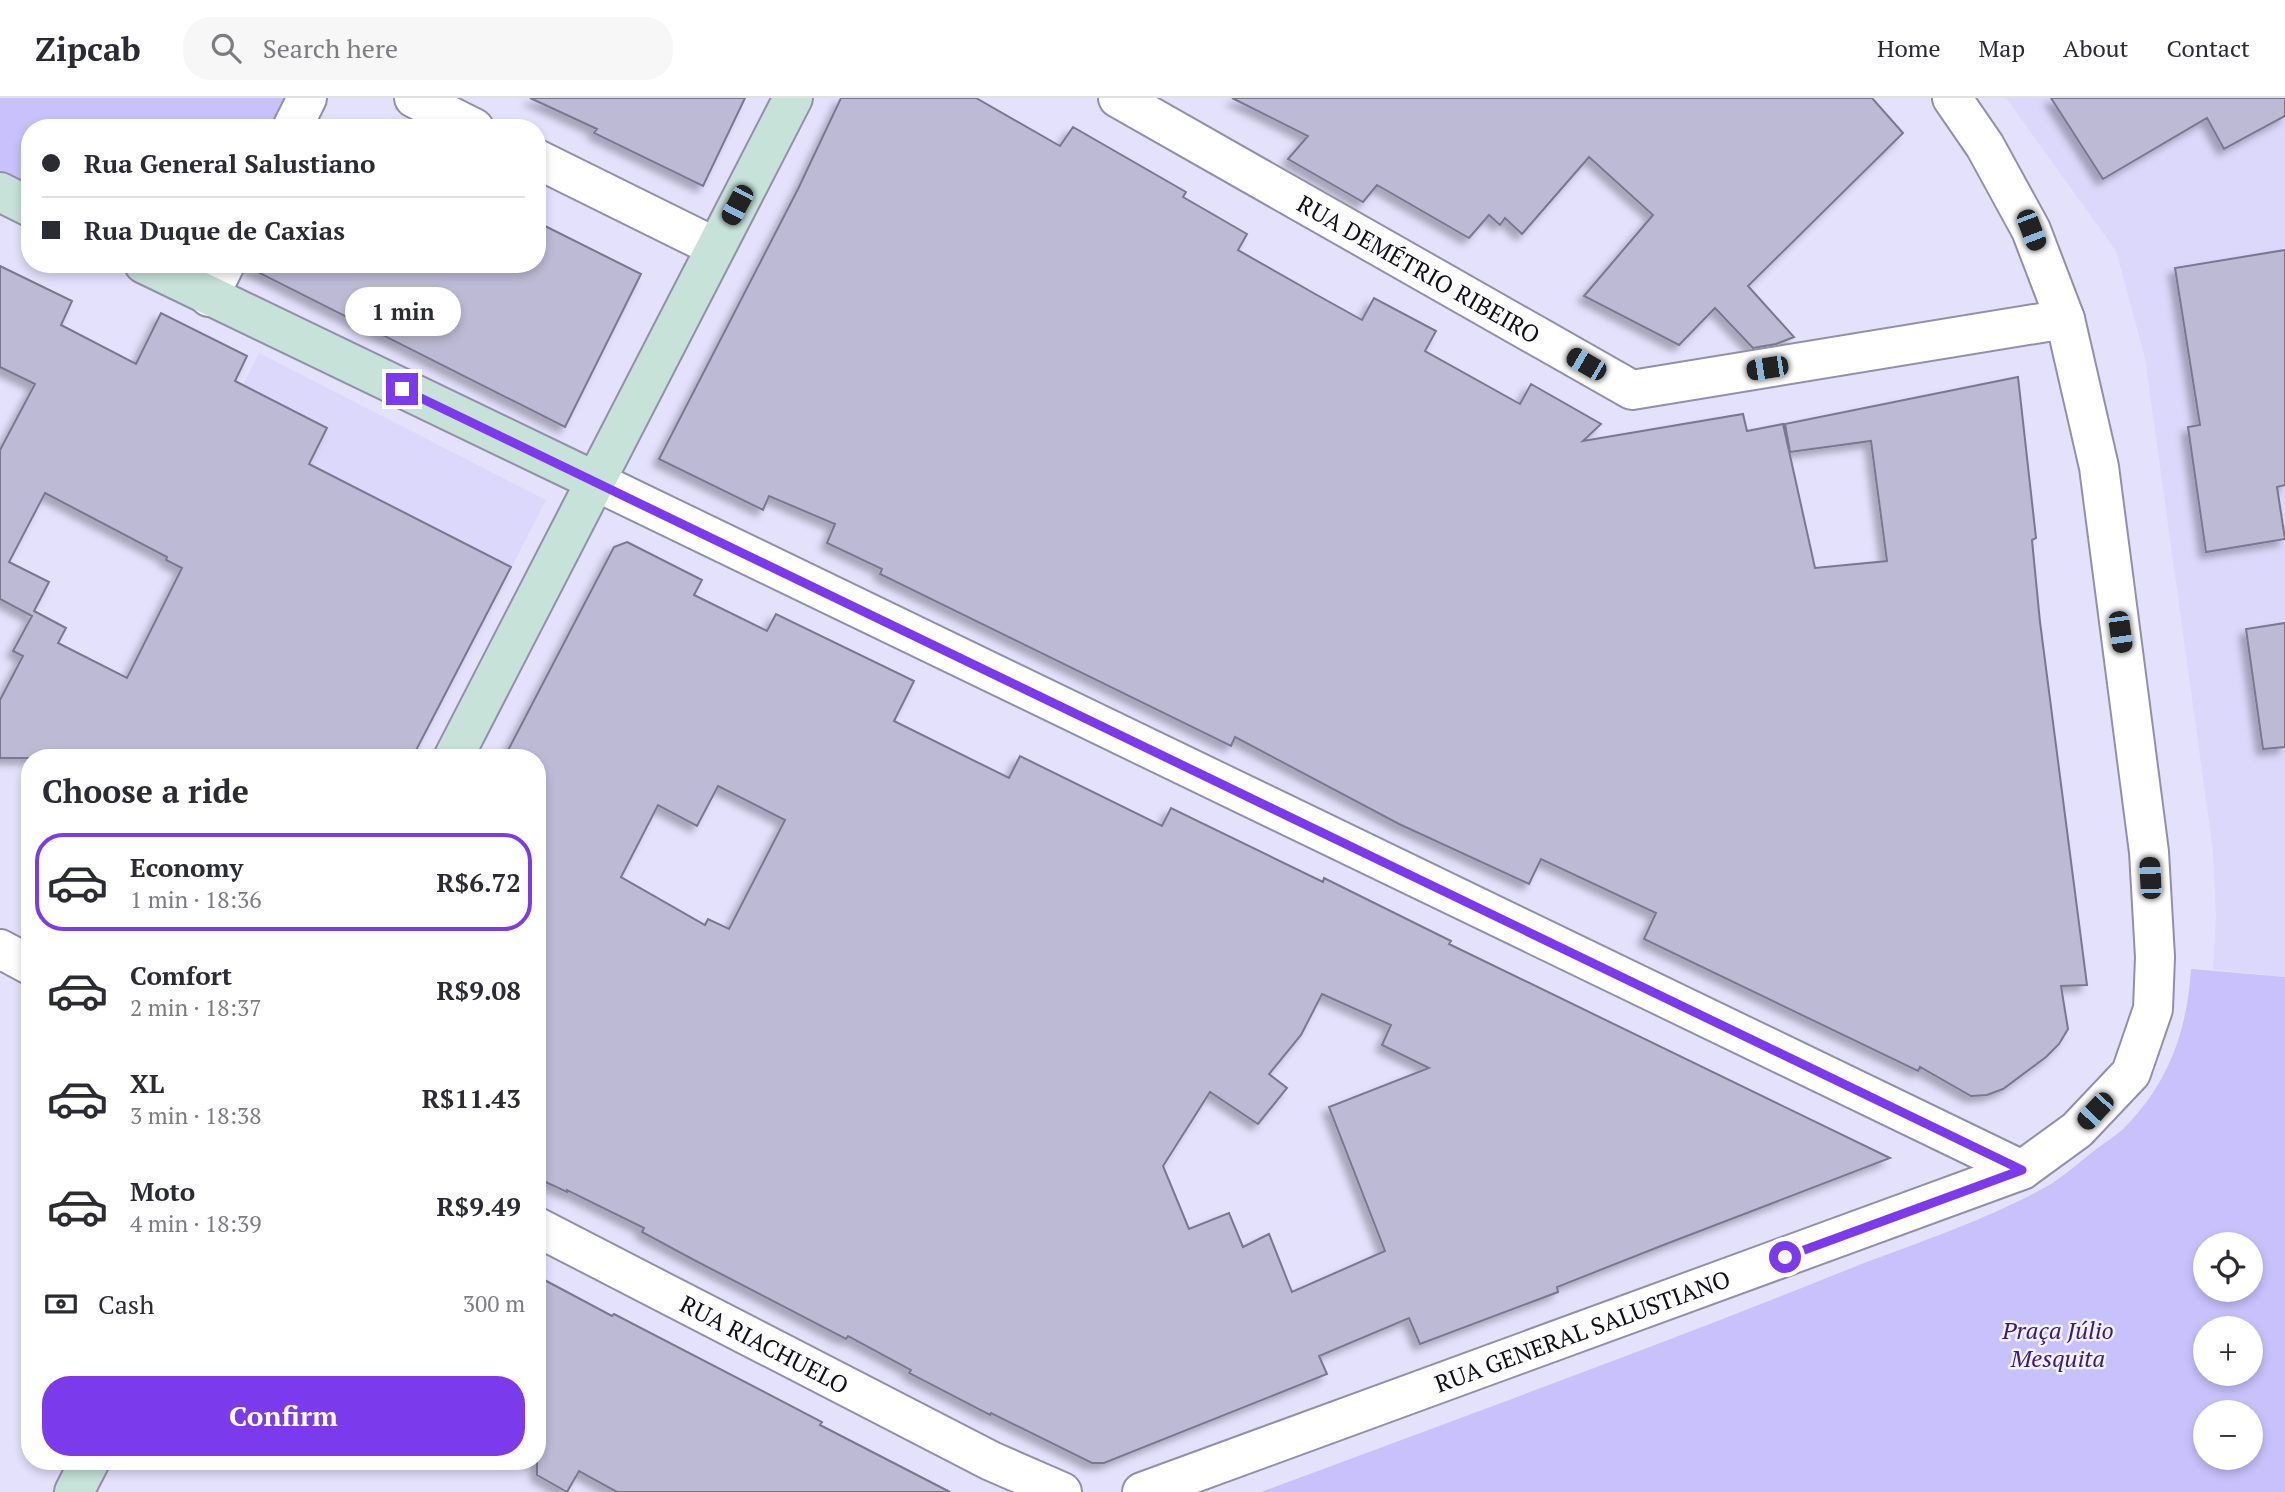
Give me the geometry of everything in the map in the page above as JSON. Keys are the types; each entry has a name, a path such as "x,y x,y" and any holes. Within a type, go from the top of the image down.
{"street":[{"path":"296,119 307,98"},
{"path":"414,98 456,119"},
{"path":"458,749 793,98"},
{"name":"RUA DEMÉTRIO RIBEIRO","path":"1118,98 1632,390 2065,319"},
{"name":"RUA GENERAL SALUSTIANO","path":"1142,1492 2022,1170 2077,1130 2131,1073 2153,1009 2155,957 2149,852 2101,481 2065,319 2031,230 1985,146 1952,98"},
{"path":"546,163 715,247"},
{"path":"0,192 21,202"},
{"path":"183,273 217,281 595,481 2022,1170"},
{"path":"0,949 21,960"},
{"name":"RUA RIACHUELO","path":"546,1232 993,1477 1062,1492"},
{"path":"74,1492 85,1470"}],"shaded area":[{"path":"2006,98 2285,98 2285,977 2213,970 2216,917 2213,851 2145,358 2116,251"},
{"path":"259,353 546,500 461,666 175,519"}],"green space":[{"path":"0,98 288,98 278,119 21,119 21,180 0,170"},
{"name":"Praça Júlio Mesquita","path":"2191,969 2285,977 2285,1492 1261,1492 1695,1330 2026,1198 2051,1184 2119,1133 2138,1113 2163,1076 2180,1036"}],"building":[{"path":"530,98 745,98 703,186 594,133 597,129"},
{"path":"841,98 976,98 1060,146 1073,127 1186,192 1183,197 1247,234 1238,250 1317,295 1362,320 1374,298 1436,331 1425,351 1520,404 1531,384 1601,424 1583,441 1743,414 1747,431 1783,424 1815,568 1887,561 1871,441 1790,452 1785,424 2018,377 2036,538 2032,540 2040,622 2087,985 2061,986 2068,1029 2059,1044 2003,1089 1987,1095 1971,1096 1920,1067 1918,1071 1644,939 1656,913 1541,859 1529,884 1399,824 1235,737 1231,746 880,574 882,569 827,543 835,524 769,496 763,510 659,459 798,189"},
{"path":"1232,98 1872,98 1903,133 1748,286 1794,337 1753,348 1715,308 1679,345 1584,296 1653,215 1589,157 1522,234 1505,218 1500,225 1489,215 1469,238 1377,185 1363,202 1288,159 1308,136"},
{"path":"2051,98 2285,98 2285,116 2224,149 2207,118 2103,179"},
{"path":"546,226 641,274 565,427 260,273 546,273"},
{"path":"2285,250 2285,485 2277,487 2285,539 2206,552 2188,427 2200,425 2175,268"},
{"path":"0,266 72,301 61,325 136,364 161,313 247,356 235,381 327,428 309,464 511,567 417,749 21,749 21,758 0,758 0,700 23,656 13,651 32,616 0,599 0,450 35,384 0,367","holes":["45,493 167,557 166,560 182,568 127,678 58,643 66,628 34,611 49,582 9,562"]},
{"path":"627,542 702,580 694,595 767,631 776,614 914,681 894,721 1009,778 1020,756 1162,826 1171,808 1323,882 1324,878 1451,941 1449,944 1890,1158 1557,1287 1558,1292 1420,1344 1409,1318 1319,1356 1327,1374 1104,1463 1092,1463 909,1373 911,1370 848,1336 846,1339 642,1232 644,1228 546,1182 546,749 509,749 614,547","holes":["718,786 785,820 729,929 708,919 705,925 621,877 658,805 697,826","1322,994 1391,1025 1382,1045 1429,1068 1329,1107 1385,1251 1292,1292 1269,1234 1243,1247 1229,1213 1189,1229 1163,1166 1210,1092 1258,1124 1287,1088 1269,1074 1301,1035"]},
{"path":"2285,623 2285,747 2263,749 2246,629"},
{"path":"546,1281 822,1422 820,1425 950,1492 617,1492 579,1471 567,1492 537,1475 537,1470 546,1470"}],"route":[{"path":"402,389 2022,1170 1785,1257"}]}
